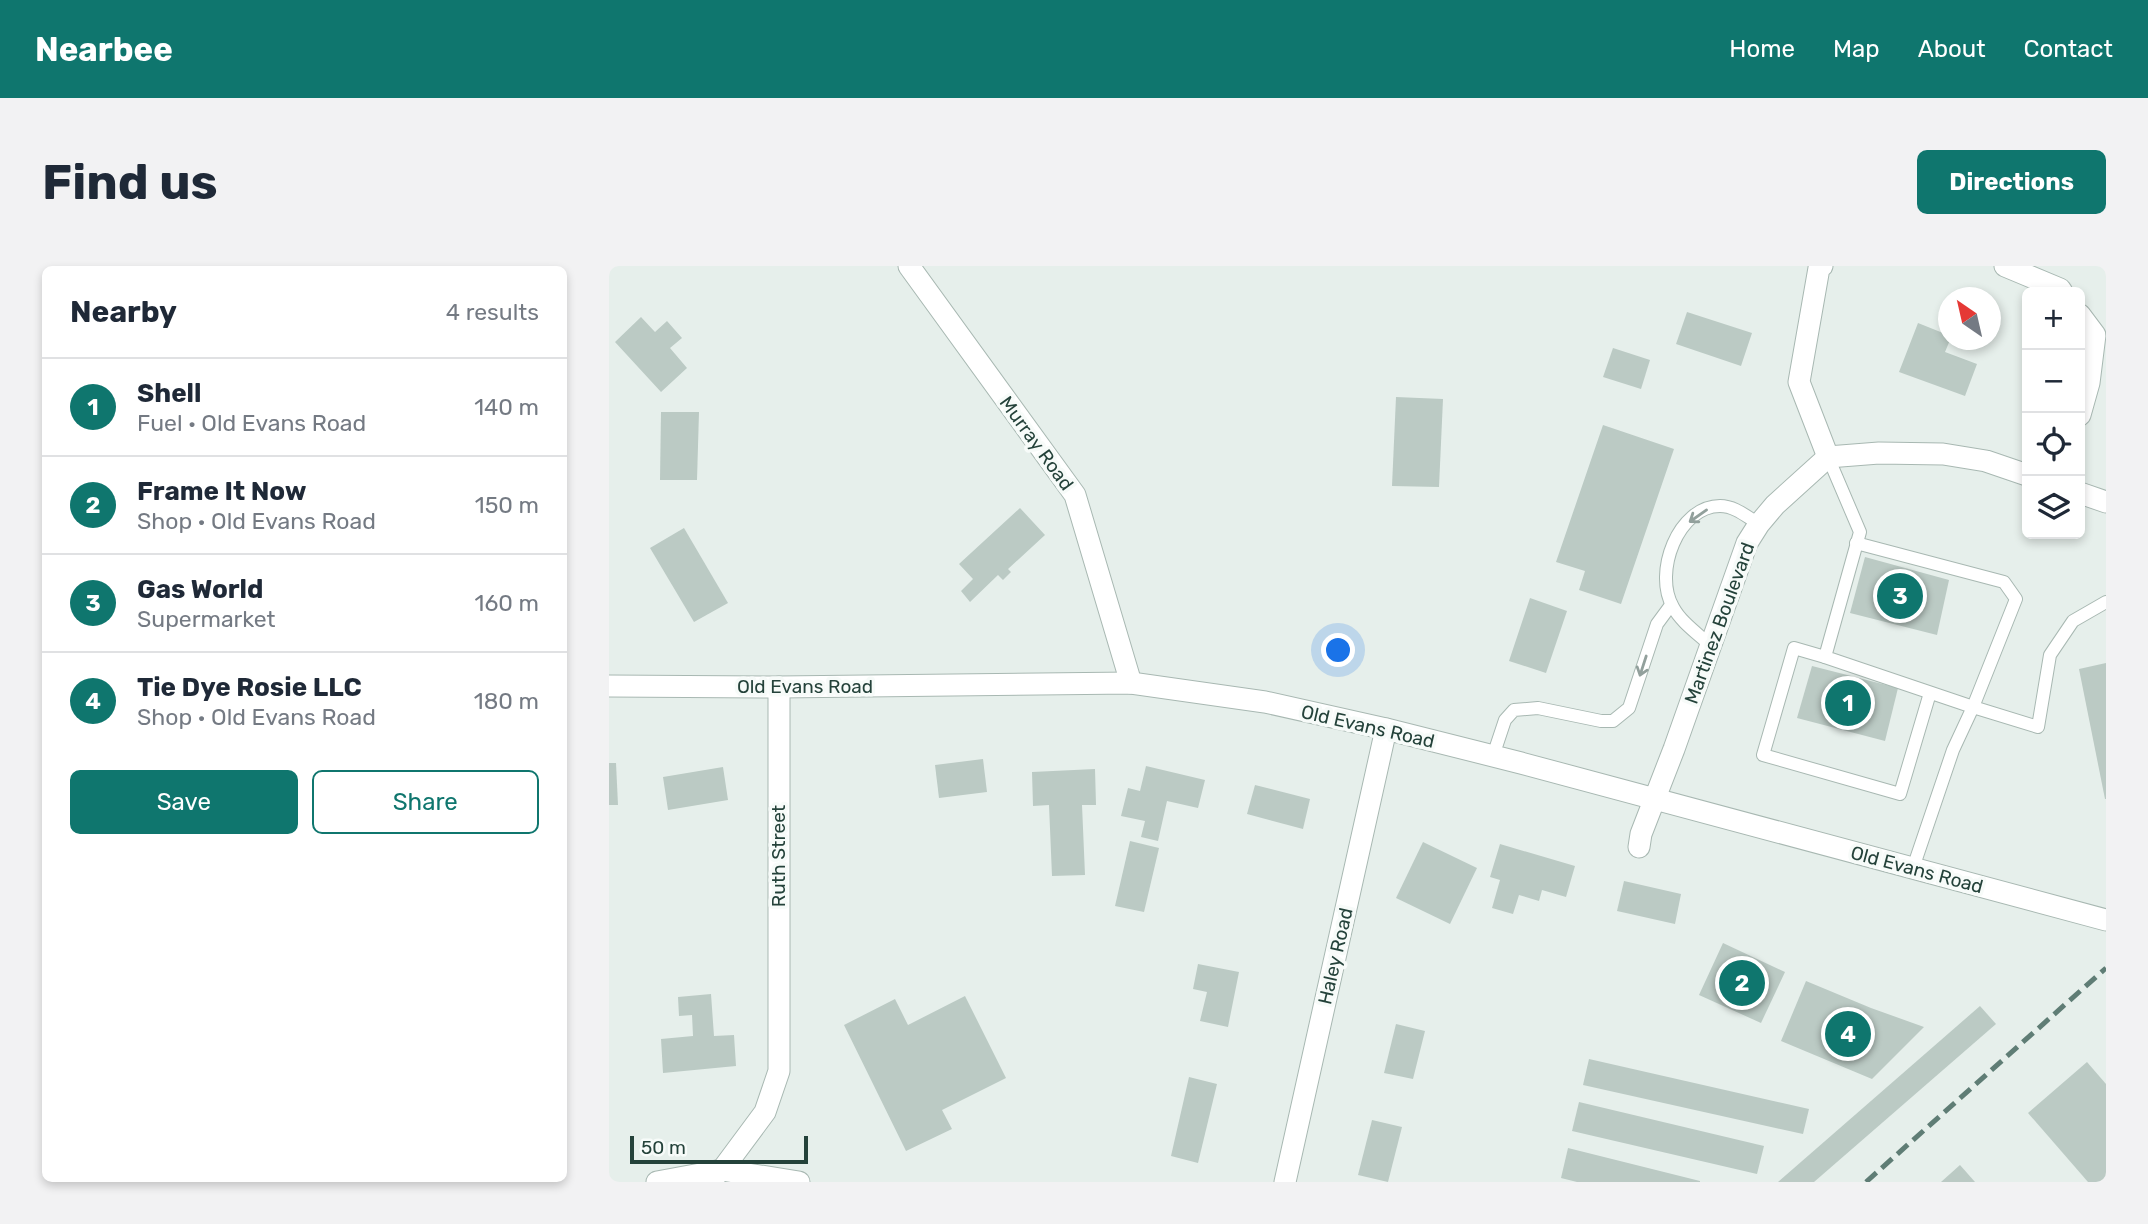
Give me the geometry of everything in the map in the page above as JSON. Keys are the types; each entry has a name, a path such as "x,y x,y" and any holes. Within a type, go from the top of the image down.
{"street":[{"name":"Murray Road","path":"909,266 1075,495 1131,683"},
{"path":"1822,266 1819,268 1799,383 1828,457 1879,453 1943,454 1986,461 2022,473"},
{"path":"2005,266 2055,287"},
{"path":"2081,413 2089,383 2095,335 2085,322"},
{"name":"Martinez Boulevard","path":"1639,847 1641,834 1747,543 1776,505 1828,457"},
{"path":"2085,495 2106,502"},
{"name":"Old Evans Road","path":"609,686 1131,683 1265,702 1386,729 2106,920"},
{"name":"Ruth Street","path":"715,1176 765,1112 779,1071 779,687"},
{"name":"Haley Road","path":"1285,1182 1386,729"},
{"path":"657,1182 715,1176 799,1182"}],"lane":[{"path":"1825,657 1860,532 1828,457"},
{"path":"1710,645 1681,619 1671,605 1666,587 1666,566 1671,545 1693,518 1703,510 1719,506 1734,508 1759,524"},
{"path":"1856,543 2004,582 2016,599 1973,708 1953,750 1913,868"},
{"path":"1930,693 1901,794 1763,755 1794,648 2038,727 2050,655 2073,621 2106,602"},
{"path":"1493,757 1505,720 1514,710 1538,708 1601,721 1613,720 1623,715 1629,708 1657,624 1671,605"}],"building":[{"path":"1687,312 1752,333 1741,366 1676,344"},
{"path":"641,317 655,332 667,321 682,338 670,348 687,368 661,392 615,342"},
{"path":"1918,323 1938,331 1938,350 1946,350 1945,352 1977,364 1965,396 1899,372"},
{"path":"1613,348 1650,360 1641,389 1603,377"},
{"path":"1396,397 1443,399 1439,487 1392,486"},
{"path":"661,412 699,412 697,480 660,480"},
{"path":"1603,425 1674,449 1621,604 1579,590 1585,571 1556,562"},
{"path":"1020,508 1045,535 1008,569 1011,572 1003,580 998,575 970,602 961,591 973,579 959,564"},
{"path":"684,528 728,603 694,622 650,548"},
{"path":"1865,557 1949,580 1937,635 1850,613"},
{"path":"1530,598 1567,611 1546,673 1509,661"},
{"path":"2106,663 2106,799 2105,799 2079,669"},
{"path":"1812,666 1898,688 1885,741 1797,718"},
{"path":"983,759 987,792 939,798 935,765"},
{"path":"609,763 616,763 618,805 609,805"},
{"path":"1146,766 1205,780 1198,808 1167,801 1158,841 1141,837 1145,821 1121,816 1128,788 1140,791"},
{"path":"723,767 728,800 668,810 663,777"},
{"path":"1095,769 1096,805 1082,805 1085,875 1052,876 1049,805 1033,806 1032,772"},
{"path":"1255,785 1310,799 1303,829 1247,814"},
{"path":"1130,841 1159,848 1144,912 1115,906"},
{"path":"1423,842 1477,868 1450,924 1396,898"},
{"path":"1500,844 1575,866 1566,897 1542,890 1539,901 1519,895 1513,914 1492,908 1500,880 1490,877"},
{"path":"1624,881 1681,894 1675,924 1617,911"},
{"path":"1723,943 1785,972 1761,1023 1699,995"},
{"path":"1198,964 1239,972 1228,1027 1200,1021 1207,992 1193,989"},
{"path":"1806,981 1924,1027 1872,1079 1781,1041"},
{"path":"711,994 714,1036 734,1035 736,1066 663,1073 661,1039 693,1036 692,1015 679,1016 678,997"},
{"path":"965,996 1006,1078 942,1110 952,1129 906,1151 844,1025 895,999 908,1025"},
{"path":"1980,1006 1996,1024 1814,1182 1778,1182"},
{"path":"1396,1024 1425,1031 1413,1079 1384,1073"},
{"path":"1589,1059 1809,1109 1803,1134 1583,1085"},
{"path":"2087,1062 2106,1084 2106,1182 2088,1182 2028,1113"},
{"path":"1189,1077 1217,1084 1198,1163 1171,1156"},
{"path":"1579,1102 1764,1146 1757,1174 1572,1131"},
{"path":"1372,1120 1402,1127 1388,1182 1358,1175"},
{"path":"1568,1148 1700,1182 1577,1182 1561,1178"},
{"path":"1960,1165 1975,1182 1941,1182"}],"railway":[{"path":"1866,1182 2106,968"}],"place":[{"name":"Gas World","path":"1900,596"},
{"name":"Shell","path":"1848,703"},
{"name":"Frame It Now","path":"1742,983"},
{"name":"Tie Dye Rosie LLC","path":"1848,1034"}]}
